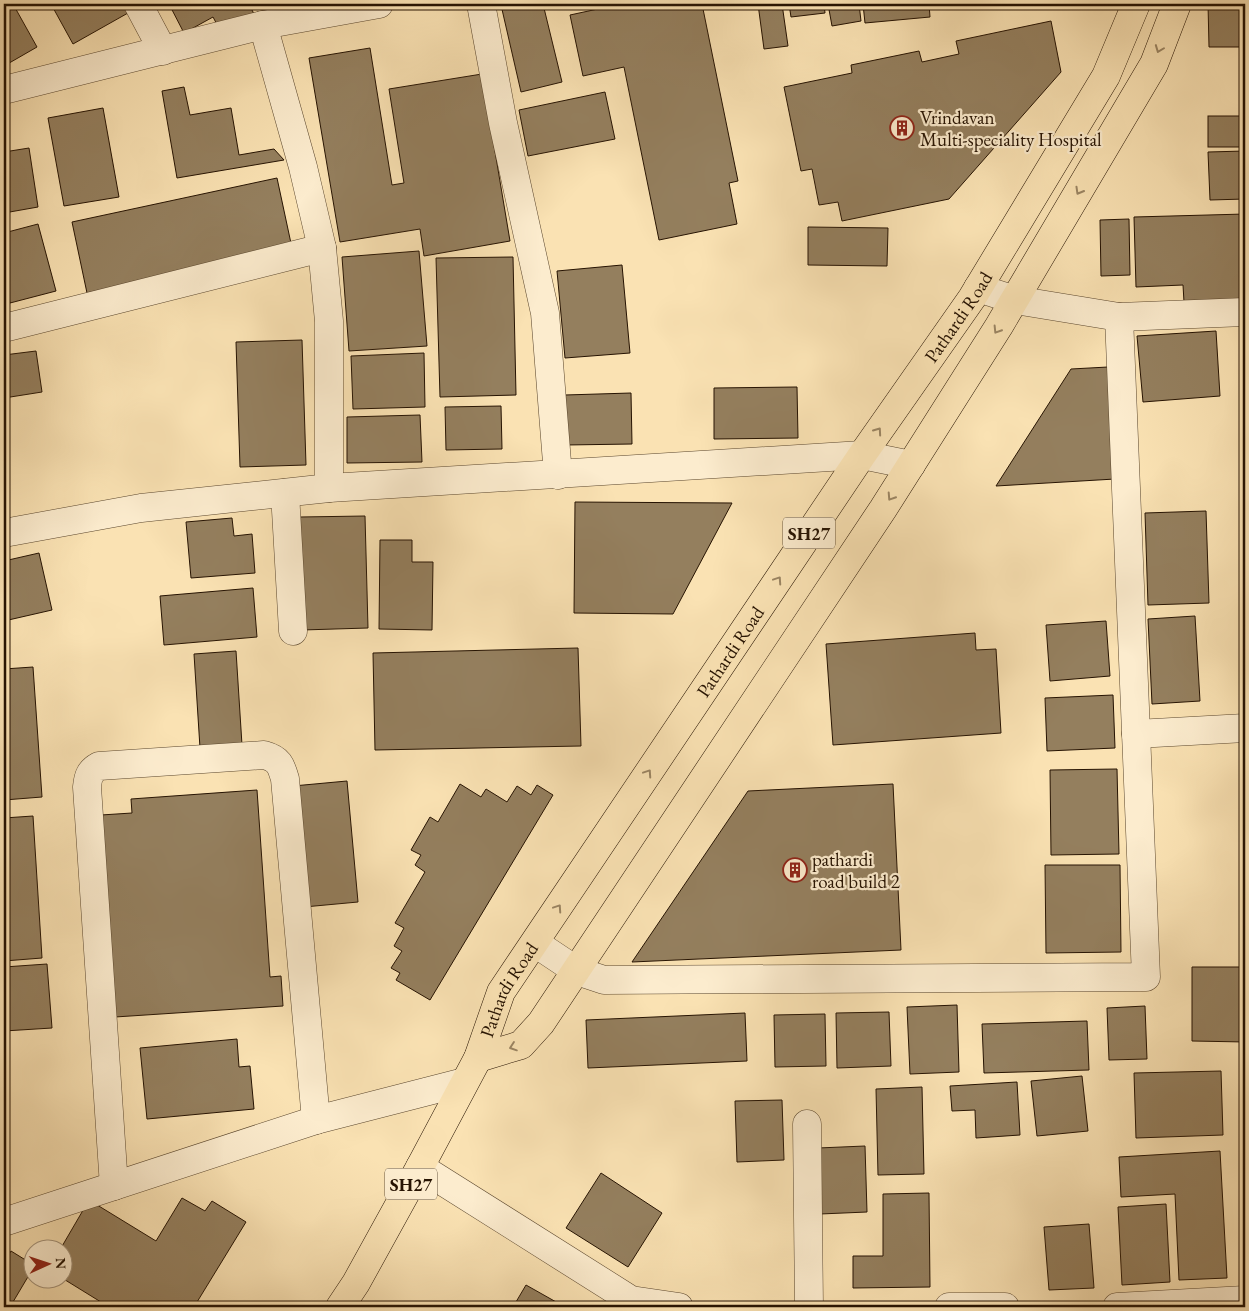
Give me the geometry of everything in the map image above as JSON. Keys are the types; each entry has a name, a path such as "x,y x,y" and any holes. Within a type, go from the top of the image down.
{"main road":[{"name":"Pathardi Road","path":"340,1307 356,1283 478,1058 501,992 862,455 978,288 1106,76 1136,4"},
{"path":"478,1058 521,1045 542,1023 577,971 911,465 1015,300 1154,64 1177,4"}],"street":[{"path":"138,4 163,51"},
{"path":"4,90 263,25 380,4"},
{"path":"481,4 505,132 545,313 558,475"},
{"path":"263,25 303,167 322,248 329,321 329,488"},
{"path":"4,328 322,248"},
{"path":"978,288 1015,300 1118,317 1245,312"},
{"path":"534,943 577,971 604,980 1146,977 1118,317"},
{"path":"4,533 141,508 329,488 862,455 911,465"},
{"path":"285,493 294,631"},
{"path":"1136,734 1245,728"},
{"path":"114,1186 87,787 88,778 92,770 99,766 264,755 272,757 282,766 285,780 316,1120"},
{"path":"4,1222 316,1120 464,1082"},
{"path":"807,1124 809,1307"},
{"path":"420,1167 631,1300 678,1307"},
{"path":"1117,1307 1245,1300"},
{"path":"949,1307 1005,1307"}],"building":[{"path":"4,4 13,4 37,47 4,66"},
{"path":"51,4 123,4 128,13 73,44"},
{"path":"169,4 249,4 254,14 221,32 213,17 184,33"},
{"path":"543,4 562,82 521,92 501,5"},
{"path":"607,4 702,4 738,181 729,183 737,224 659,240 624,67 583,76 570,15 607,7"},
{"path":"758,4 782,4 788,46 764,49"},
{"path":"789,4 824,4 825,13 791,17"},
{"path":"828,4 859,4 861,21 832,26"},
{"path":"863,4 929,4 930,17 865,23"},
{"path":"1000,4 1041,4 1041,5 1001,9"},
{"path":"1208,4 1245,4 1245,47 1209,47"},
{"name":"Vrindavan Multi-speciality Hospital","path":"1051,21 1061,72 949,199 842,221 838,202 819,205 812,169 801,171 784,87 852,73 851,65 919,51 922,62 959,54 956,41"},
{"path":"370,48 392,185 404,183 389,89 482,74 510,241 424,256 420,229 340,242 309,58"},
{"path":"184,87 190,115 231,108 239,155 274,149 284,160 177,178 162,91"},
{"path":"605,92 615,139 528,156 519,110"},
{"path":"103,108 119,197 64,206 48,118"},
{"path":"1208,116 1245,116 1245,147 1208,147"},
{"path":"29,148 38,207 4,213 4,152"},
{"path":"1245,151 1245,199 1210,200 1208,152"},
{"path":"277,178 292,248 87,293 72,222"},
{"path":"1245,214 1245,299 1184,302 1183,285 1136,287 1134,217"},
{"path":"1129,219 1130,275 1101,276 1100,220"},
{"path":"38,224 56,291 10,303 4,280 4,233"},
{"path":"808,227 888,228 887,266 808,265"},
{"path":"419,251 427,346 349,351 342,257"},
{"path":"513,257 516,395 440,397 436,258"},
{"path":"622,265 630,353 565,358 557,271"},
{"path":"1216,331 1220,396 1143,402 1137,336"},
{"path":"302,340 306,465 240,467 236,342"},
{"path":"36,351 42,392 4,398 4,355"},
{"path":"424,353 425,407 353,409 351,356"},
{"path":"1108,367 1115,479 996,486 1071,369"},
{"path":"797,387 798,438 714,439 714,388"},
{"path":"631,393 632,444 566,445 565,395"},
{"path":"501,406 502,449 446,450 445,407"},
{"path":"420,415 422,462 347,463 347,417"},
{"path":"575,502 732,503 673,614 574,613"},
{"path":"1206,511 1209,603 1148,605 1145,513"},
{"path":"365,516 368,628 302,630 300,517"},
{"path":"232,518 234,536 252,534 255,573 191,578 186,522"},
{"path":"380,540 412,540 412,562 433,562 432,630 379,629"},
{"path":"39,553 52,610 4,621 4,561"},
{"path":"253,588 257,637 164,645 160,596"},
{"path":"1195,616 1200,701 1152,704 1148,619"},
{"path":"1106,621 1110,676 1050,681 1046,625"},
{"path":"1241,625 1245,625 1245,666 1243,666"},
{"path":"975,633 976,650 996,649 1001,733 833,745 826,644"},
{"path":"578,648 581,746 375,750 373,653"},
{"path":"236,651 242,745 200,748 194,654"},
{"path":"33,667 42,797 4,800 4,669"},
{"path":"1113,695 1115,748 1047,751 1045,698"},
{"path":"1117,769 1119,854 1051,855 1050,770"},
{"path":"347,781 358,902 304,907 293,786"},
{"path":"460,784 481,797 486,789 507,802 517,786 531,795 537,785 553,795 430,1000 396,980 400,973 391,968 402,951 394,946 404,928 395,923 425,872 415,865 421,855 411,850 430,817 438,822"},
{"name":"pathardi road build 2","path":"893,784 901,950 632,962 748,791"},
{"path":"257,790 270,977 281,976 283,1006 115,1017 101,815 132,813 131,799"},
{"path":"33,816 42,958 4,961 4,818"},
{"path":"1045,865 1120,865 1121,952 1046,953"},
{"path":"47,964 52,1028 4,1031 4,967"},
{"path":"1192,967 1245,967 1245,1042 1192,1041"},
{"path":"957,1005 959,1072 910,1074 907,1007"},
{"path":"1145,1006 1147,1059 1109,1060 1107,1008"},
{"path":"889,1012 891,1066 837,1068 836,1013"},
{"path":"745,1013 747,1061 588,1068 586,1020"},
{"path":"825,1014 826,1066 775,1067 774,1015"},
{"path":"1087,1021 1089,1070 984,1073 982,1024"},
{"path":"237,1039 239,1067 250,1066 254,1109 147,1119 140,1048"},
{"path":"1221,1071 1223,1135 1136,1138 1134,1073"},
{"path":"1082,1076 1088,1131 1037,1136 1031,1081"},
{"path":"1017,1082 1020,1135 976,1138 975,1110 952,1111 950,1086"},
{"path":"922,1087 924,1174 878,1175 876,1089"},
{"path":"782,1100 784,1160 737,1162 735,1101"},
{"path":"865,1146 867,1212 820,1214 818,1148"},
{"path":"1220,1151 1227,1278 1179,1280 1175,1194 1121,1197 1119,1157"},
{"path":"601,1173 662,1213 628,1267 566,1228"},
{"path":"929,1193 930,1287 853,1288 853,1256 883,1256 883,1194"},
{"path":"182,1198 205,1211 212,1201 246,1222 194,1307 109,1307 72,1284 72,1238 67,1238 89,1200 156,1241"},
{"path":"1166,1204 1170,1282 1122,1285 1118,1207"},
{"path":"1089,1224 1094,1288 1049,1290 1044,1227"},
{"path":"11,1251 22,1258 22,1287 10,1307 4,1307 4,1263"},
{"path":"526,1285 565,1307 513,1307"}],"place":[{"name":"Vrindavan Multi-speciality Hospital","path":"902,128"},
{"name":"pathardi road build 2","path":"795,870"}]}
